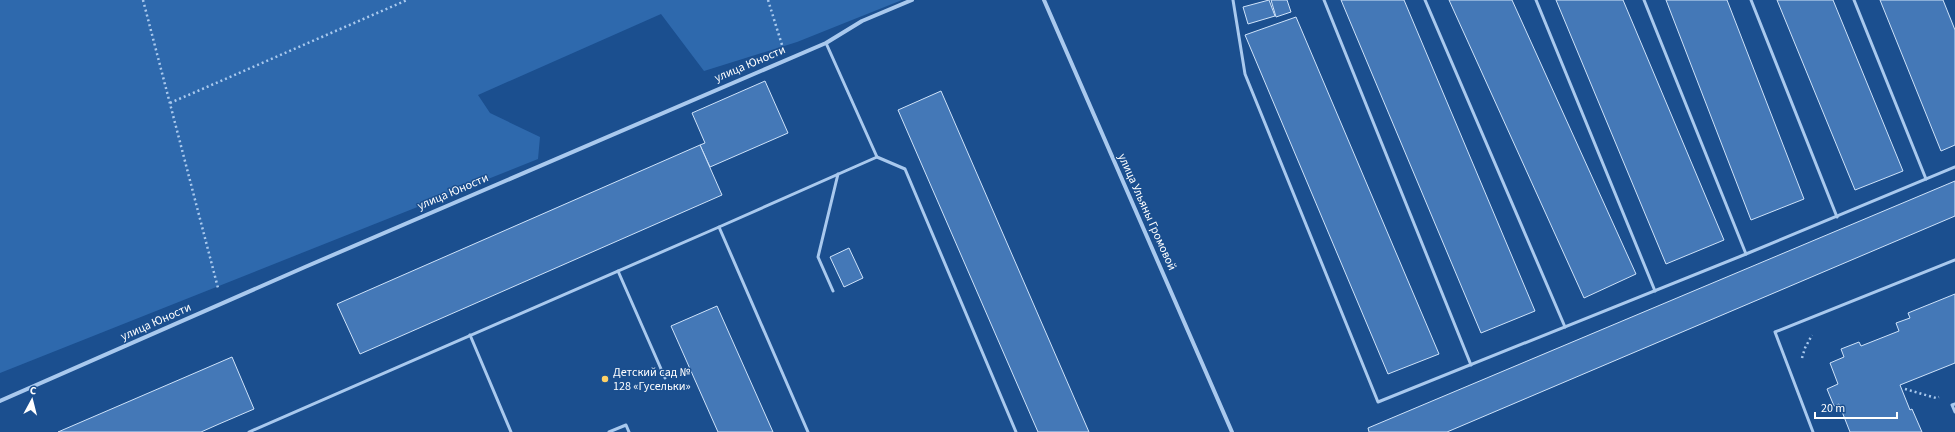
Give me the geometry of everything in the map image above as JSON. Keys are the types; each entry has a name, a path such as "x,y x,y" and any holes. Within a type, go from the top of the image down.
{"street":[{"name":"улица Юности","path":"0,401 222,303 826,42 862,21 912,0"},
{"name":"улица Ульяны Громовой","path":"1044,0 1232,432"}],"lane":[{"path":"1233,0 1245,74 1378,402 1837,217 1955,166"},
{"path":"1324,0 1471,364"},
{"path":"1425,0 1565,327"},
{"path":"1536,0 1655,291"},
{"path":"1644,0 1746,254"},
{"path":"1751,0 1837,217"},
{"path":"1854,0 1926,179"},
{"path":"826,42 877,157 904,169 1016,432"},
{"path":"249,432 877,157"},
{"path":"833,291 818,257 838,174"},
{"path":"719,227 808,432"},
{"path":"1813,432 1775,332 1955,260"},
{"path":"618,271 665,378"},
{"path":"470,335 511,432"},
{"path":"1955,404 1952,405 1955,412"},
{"path":"609,432 626,425 629,432"}],"path":[{"path":"143,0 222,303"},
{"path":"170,103 407,0"},
{"path":"768,0 787,59"},
{"path":"1802,363 1805,348 1814,333"},
{"path":"1905,389 1936,398"}],"shaded area":[{"path":"0,0 902,0 797,42 704,71 661,14 478,95 490,113 540,137 538,159 0,373"}],"building":[{"path":"1269,0 1275,16 1248,24 1243,7"},
{"path":"1271,0 1287,0 1291,12 1276,17"},
{"path":"1341,0 1404,0 1535,311 1481,333"},
{"path":"1449,0 1512,0 1636,274 1584,298"},
{"path":"1556,0 1623,0 1724,240 1666,264"},
{"path":"1666,0 1727,0 1804,199 1751,220"},
{"path":"1777,0 1833,0 1903,171 1855,190"},
{"path":"1880,0 1943,0 1955,30 1955,145 1941,151"},
{"path":"1296,17 1439,354 1388,374 1245,35"},
{"path":"765,81 788,133 710,167 700,145 705,143 692,113"},
{"path":"941,91 1089,432 1038,432 898,110"},
{"path":"700,145 722,195 360,354 337,304"},
{"path":"1955,181 1955,216 1447,432 1369,432 1368,428"},
{"path":"849,248 863,278 844,287 830,257"},
{"path":"1955,294 1955,363 1900,385 1910,410 1912,409 1922,432 1850,432 1839,404 1834,406 1827,389 1838,384 1830,363 1844,357 1841,349 1859,342 1861,346 1899,331 1896,323 1910,318 1908,313"},
{"path":"717,306 773,432 718,432 671,326"},
{"path":"232,357 254,409 201,432 58,432"}],"place":[{"name":"Детский сад № 128 «Гусельки»","path":"605,379"}]}
